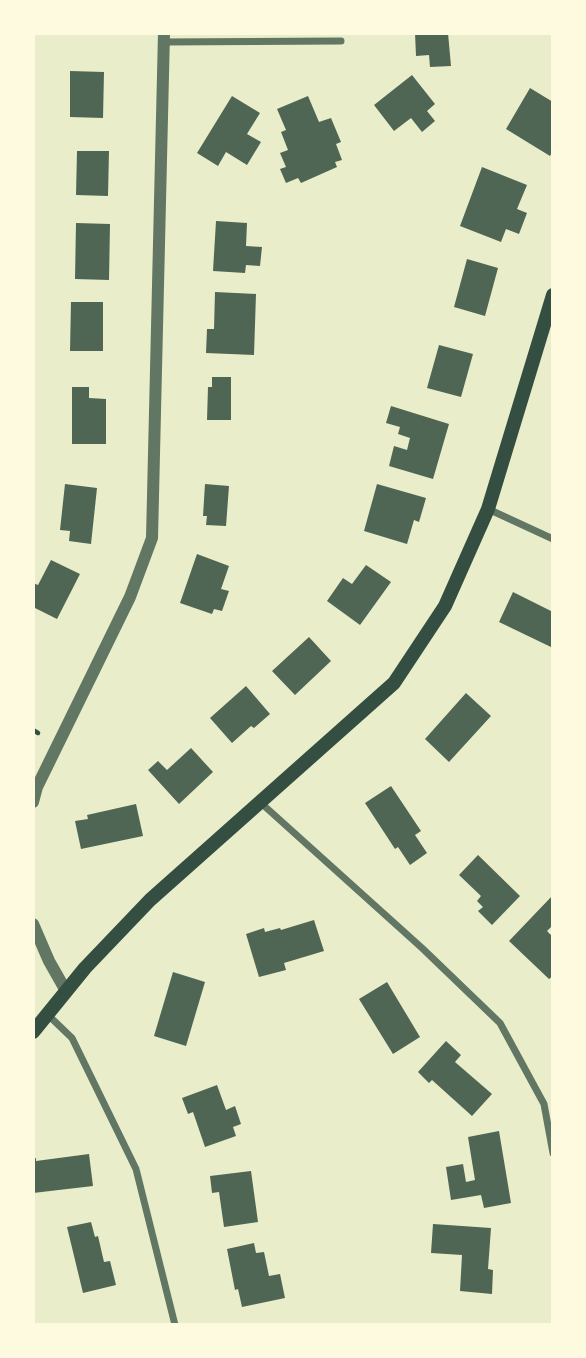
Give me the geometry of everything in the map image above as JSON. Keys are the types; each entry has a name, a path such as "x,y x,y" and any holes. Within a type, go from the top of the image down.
{"main road":[{"path":"33,1032 66,991 150,900 394,682 445,606 488,509 553,295"}],"street":[{"path":"33,802 37,787 131,597 152,538 164,38 341,41"},
{"path":"488,509 553,539"},
{"path":"261,803 422,948 500,1023 544,1104 553,1153"},
{"path":"33,925 66,991"},
{"path":"47,1014 72,1038 136,1169 174,1325"}],"building":[{"path":"415,33 448,33 451,66 430,67 429,55 416,56"},
{"path":"70,71 104,72 103,118 70,117"},
{"path":"412,75 435,104 427,111 435,121 422,132 411,118 394,131 374,105"},
{"path":"530,88 553,102 553,151 550,156 506,129"},
{"path":"232,96 260,113 247,134 261,142 247,165 226,152 218,166 197,153"},
{"path":"308,96 319,122 331,118 341,142 336,144 342,160 335,162 337,167 301,183 298,178 286,183 280,169 286,167 280,153 288,150 281,132 286,130 277,109"},
{"path":"77,151 109,151 108,196 76,195"},
{"path":"482,167 527,185 517,209 527,213 519,234 506,229 501,242 460,226"},
{"path":"216,221 247,223 246,246 262,247 260,266 246,265 245,273 213,271"},
{"path":"76,223 110,224 109,280 75,279"},
{"path":"467,259 498,268 485,316 454,307"},
{"path":"215,292 256,294 254,355 206,353 207,329 214,329"},
{"path":"71,302 103,302 103,351 70,351"},
{"path":"439,345 473,354 461,397 427,388"},
{"path":"212,377 231,377 231,420 207,420 208,387 212,387"},
{"path":"72,387 89,387 89,398 106,399 106,444 72,444"},
{"path":"391,406 449,424 433,479 389,466 394,446 407,450 410,438 398,434 400,427 386,423"},
{"path":"65,484 97,488 91,544 69,541 70,531 60,530"},
{"path":"205,484 229,486 226,526 206,525 207,516 203,516"},
{"path":"377,484 426,498 419,522 414,520 407,544 364,531"},
{"path":"197,554 229,566 221,589 229,591 222,611 214,609 212,614 180,603"},
{"path":"51,560 80,574 57,619 33,607 33,583 38,585"},
{"path":"366,565 391,582 360,625 327,601 343,578 352,584"},
{"path":"513,592 553,612 553,648 499,622"},
{"path":"309,637 331,661 295,695 272,671"},
{"path":"246,686 270,714 232,743 210,718"},
{"path":"466,693 491,716 449,762 425,739"},
{"path":"191,748 213,772 179,804 148,770 158,761 167,770"},
{"path":"391,786 421,831 415,835 427,853 410,865 398,847 395,849 365,803"},
{"path":"136,804 143,836 81,849 75,821 88,819 87,815"},
{"path":"478,855 520,896 492,925 478,911 483,907 477,901 481,896 459,875"},
{"path":"553,895 553,925 547,931 553,937 553,976 549,979 509,941"},
{"path":"314,920 324,951 284,963 286,970 259,977 246,934 264,928 265,932 280,928 281,930"},
{"path":"173,972 205,982 186,1046 154,1036"},
{"path":"387,982 420,1037 393,1054 359,999"},
{"path":"446,1041 461,1055 455,1062 492,1094 472,1116 432,1080 429,1083 418,1072"},
{"path":"217,1085 226,1110 235,1106 241,1124 233,1127 236,1136 205,1147 193,1112 188,1114 182,1098"},
{"path":"499,1131 511,1203 484,1208 481,1195 451,1200 446,1167 463,1164 466,1182 475,1180 468,1137"},
{"path":"89,1154 93,1186 33,1193 33,1159 36,1158 36,1161"},
{"path":"251,1171 258,1222 224,1227 219,1192 212,1193 210,1176"},
{"path":"91,1222 95,1237 98,1236 104,1262 110,1261 116,1285 83,1293 67,1227"},
{"path":"433,1224 491,1228 488,1269 493,1270 492,1294 460,1291 462,1255 431,1253"},
{"path":"254,1243 256,1253 264,1252 269,1276 280,1274 285,1298 242,1307 238,1289 235,1290 227,1249"}]}
